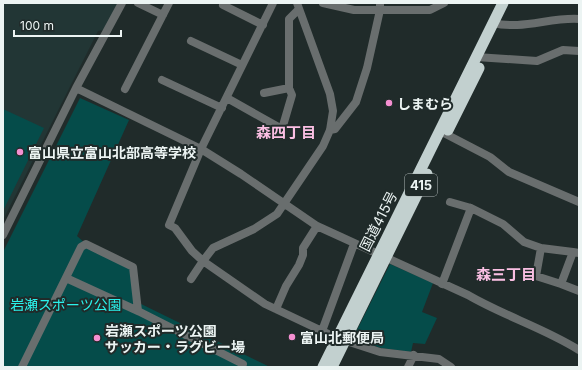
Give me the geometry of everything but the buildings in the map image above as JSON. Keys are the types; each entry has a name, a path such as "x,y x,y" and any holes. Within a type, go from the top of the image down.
{"highway":[{"name":"国道415号","path":"497,24 503,3"},
{"name":"国道415号","path":"323,367 340,340 497,24 511,3"},
{"name":"国道415号","path":"332,367 340,340"}],"street":[{"path":"3,235 76,88 122,3"},
{"path":"138,3 163,15"},
{"path":"125,89 169,3"},
{"path":"273,3 201,149 169,225 175,228 192,251 203,261 265,304 340,340 380,352 439,359 451,367"},
{"path":"323,3 354,10 380,6 403,6 430,10 444,3"},
{"path":"223,5 263,25"},
{"path":"226,98 282,129 292,95 289,88 288,19 298,6"},
{"path":"191,279 213,248 254,229 277,214 324,146 330,130 333,111 330,94 298,6"},
{"path":"330,130 335,129 356,102 367,68 380,6"},
{"path":"497,24 520,24 564,18 579,18"},
{"path":"191,41 242,65"},
{"path":"480,58 537,61 563,50 579,51"},
{"path":"162,80 222,108"},
{"path":"76,88 201,149 241,174 317,226 468,296 492,309 543,330 579,350"},
{"path":"264,93 289,88"},
{"path":"443,132 490,157 509,172 579,202"},
{"path":"450,202 471,208 503,224 524,242 541,248 576,252 561,284"},
{"path":"442,284 471,208"},
{"path":"276,309 286,286 299,265 303,255 303,248 317,226"},
{"path":"22,367 82,247 86,244 133,267 138,311"},
{"path":"322,331 354,244"},
{"path":"541,248 536,276 579,291"},
{"path":"66,278 138,311 243,364 242,367"},
{"path":"408,367 414,355"}],"shaded area":[{"name":"富山県立富山北部高等学校","path":"3,3 118,3 104,30 98,31 3,220"}],"green space":[{"name":"岩瀬スポーツ公園","path":"80,98 129,120 77,236 86,244 133,267 137,302 270,367 3,367 3,252"},
{"path":"3,109 44,128 3,211"},
{"path":"390,264 433,283 422,312 437,318 425,344 413,343 411,352 381,348 353,338"}],"place":[{"name":"しまむら","path":"389,103"},
{"name":"富山県立富山北部高等学校","path":"20,152"},
{"name":"富山北郵便局","path":"292,337"},
{"name":"岩瀬スポーツ公園 サッカー・ラグビー場","path":"97,338"}],"district":[{"name":"森四丁目","path":"286,132"},
{"name":"森三丁目","path":"506,274"}]}
